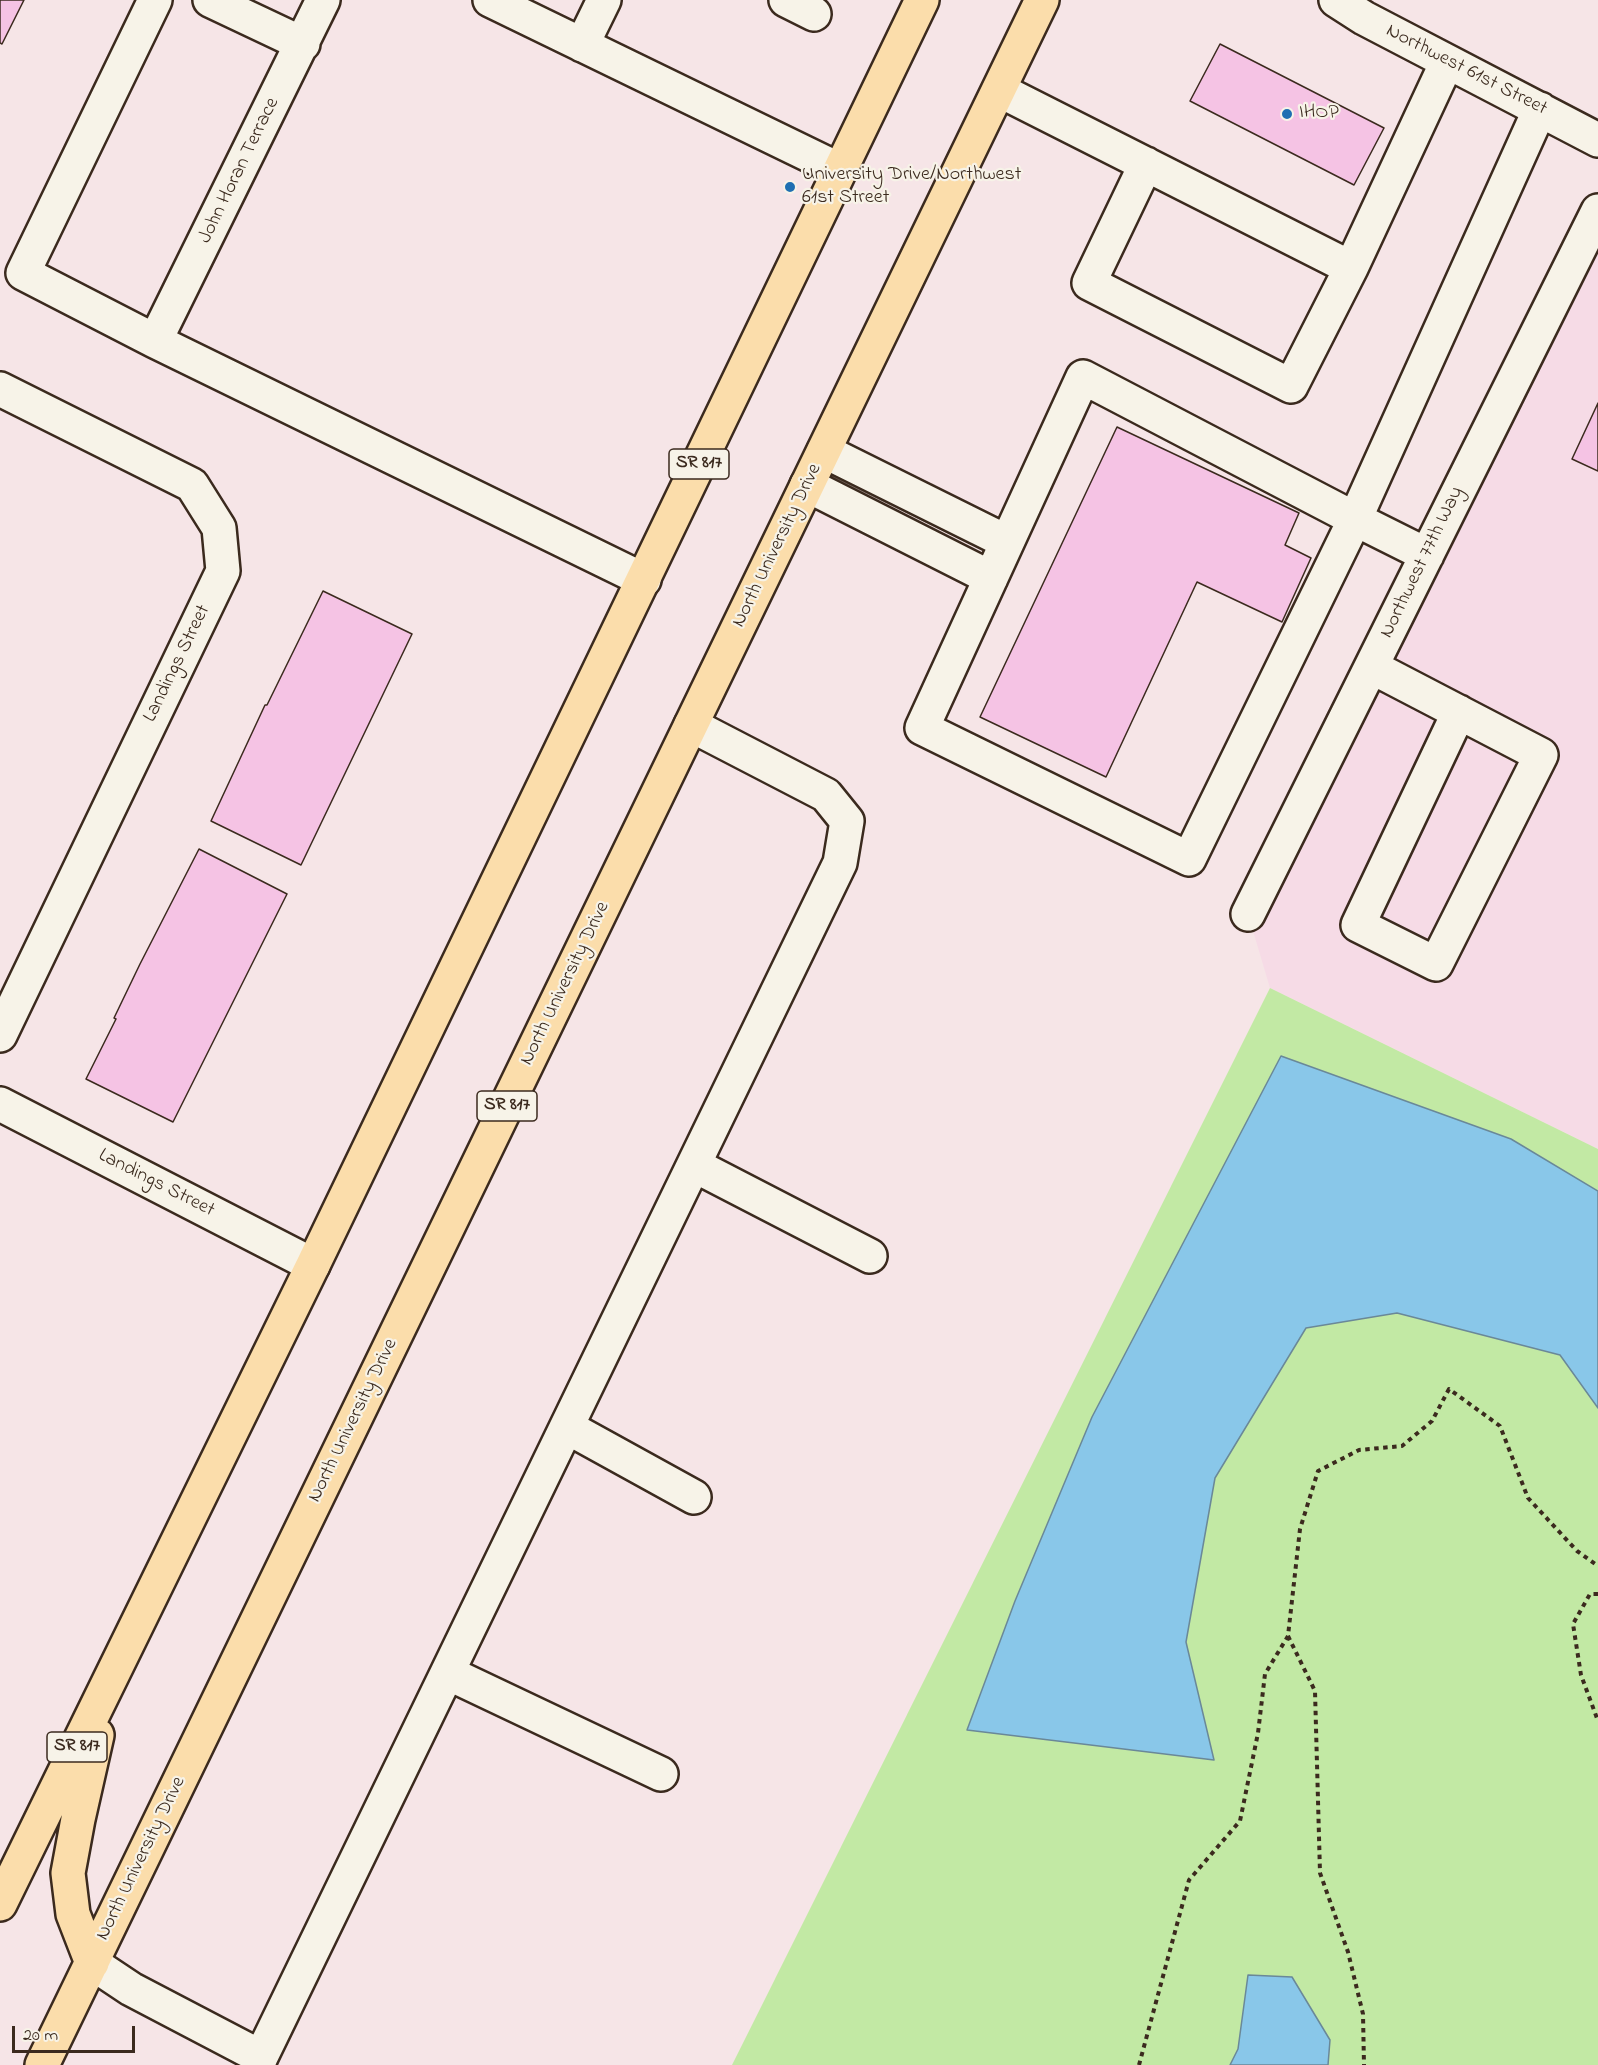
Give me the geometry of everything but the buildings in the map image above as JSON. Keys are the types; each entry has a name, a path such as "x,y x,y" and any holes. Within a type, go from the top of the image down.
{"main road":[{"name":"SR 817","path":"0,1904 313,1265 922,0"},
{"name":"North University Drive","path":"42,2065 1042,0"},
{"path":"92,1963 74,1914 68,1873 109,1681"}],"street":[{"path":"155,0 23,273 155,341 644,580"},
{"path":"210,0 303,44"},
{"name":"John Horan Terrace","path":"155,341 323,0"},
{"path":"490,0 840,170"},
{"path":"582,45 604,0"},
{"name":"Northwest 61st Street","path":"1336,0 1364,18 1598,140"},
{"path":"1146,164 1089,282 1291,386 1351,268 1447,62"},
{"path":"999,90 1351,268"},
{"path":"1427,555 1356,519 1083,377 922,728 1189,859 1356,519 1540,110"},
{"name":"Northwest 77th Way","path":"1248,914 1598,211"},
{"name":"Landings Street","path":"0,389 192,486 219,528 223,571 0,1035"},
{"path":"824,451 1007,542"},
{"path":"807,485 991,578"},
{"path":"1372,667 1459,712 1541,755 1436,964 1358,925 1459,712"},
{"path":"92,1963 131,1989 259,2061 694,1165 840,863 847,821 826,795 691,725"},
{"name":"Landings Street","path":"0,1104 313,1265"},
{"path":"694,1165 870,1256"},
{"path":"567,1427 694,1497"},
{"path":"448,1673 661,1774"}],"path":[{"path":"1139,2065 1190,1880 1240,1821 1258,1733 1264,1674 1288,1636 1300,1529 1318,1471 1359,1450 1402,1446 1432,1421 1449,1389 1500,1426 1528,1498 1577,1551 1598,1566"},
{"path":"1598,1594 1590,1594 1573,1624 1581,1675 1598,1721"},
{"path":"1288,1636 1315,1691 1320,1873 1348,1952 1363,2014 1364,2065"}],"shaded area":[{"path":"1598,211 1598,1149 1270,988 1248,914"}],"green space":[{"path":"1270,988 1598,1149 1598,2065 732,2065"}],"water":[{"path":"1281,1056 1511,1139 1598,1191 1598,1408 1560,1355 1397,1313 1306,1328 1215,1478 1186,1642 1214,1760 967,1730 1015,1601 1092,1417"},
{"path":"1248,1975 1292,1977 1330,2040 1328,2065 1230,2065 1238,2049"}],"place":[{"name":"IHOP","path":"1287,114"},
{"name":"University Drive/Northwest 61st Street","path":"790,187"}]}
